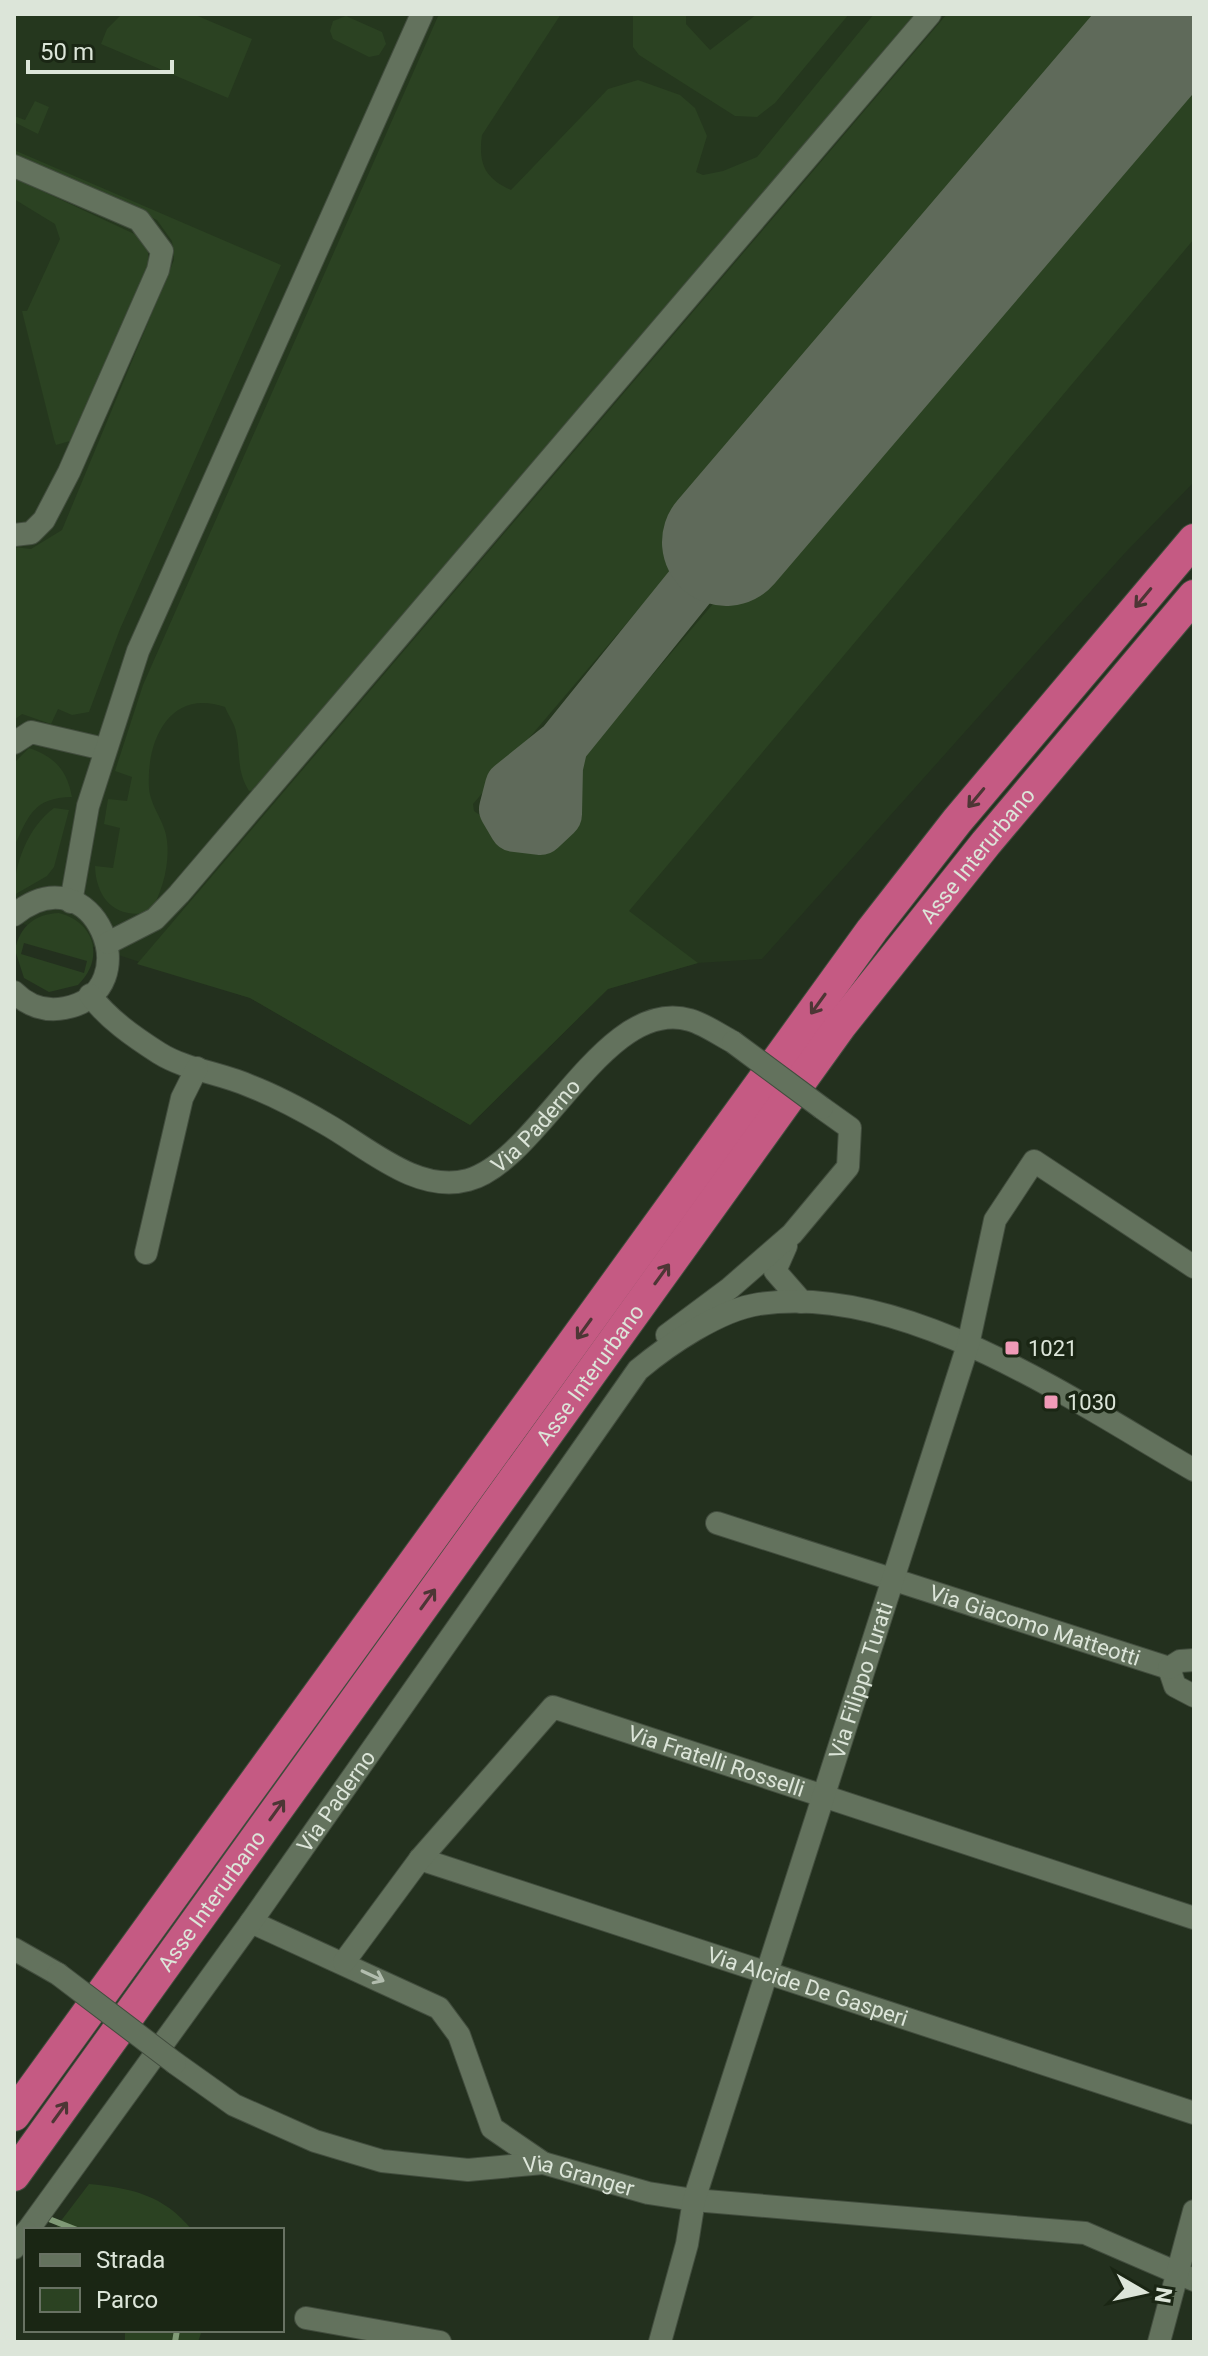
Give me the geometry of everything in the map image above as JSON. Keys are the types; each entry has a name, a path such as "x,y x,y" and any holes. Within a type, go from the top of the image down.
{"highway":[{"name":"Asse Interurbano","path":"14,2115 872,930 957,821 1194,540"},
{"name":"Asse Interurbano","path":"14,2175 841,1025 996,831 1194,596"}],"street":[{"path":"71,902 88,806 104,749 145,636 422,14"},
{"path":"108,943 155,919 179,894 930,14"},
{"path":"14,166 139,220 162,251 158,270 63,484 44,520 31,533 14,535"},
{"path":"14,743 31,732 104,749"},
{"path":"14,915 37,901 51,898 71,902 97,919 108,943 106,971 90,995 70,1007 53,1010 36,1007 14,992"},
{"name":"Via Paderno","path":"29,2228 251,1922 638,1370 673,1327 730,1288 792,1234 848,1167 850,1128 733,1042 689,1019 647,1021 606,1050 500,1164 469,1180 442,1183 400,1169 325,1123 250,1085 197,1068 150,1047 124,1029 90,995"},
{"path":"146,1253 182,1098 197,1068"},
{"name":"Via Filippo Turati","path":"660,2342 687,2244 694,2200 968,1345 995,1220 1034,1161 1194,1267"},
{"name":"Via Paderno","path":"757,1304 792,1234"},
{"path":"775,1271 802,1302"},
{"path":"727,1317 730,1288"},
{"name":"Via Paderno","path":"638,1370 677,1338 757,1304 802,1302 880,1315 968,1345 1009,1364 1194,1470"},
{"name":"Via Giacomo Matteotti","path":"717,1523 1169,1668"},
{"name":"Via Giacomo Matteotti","path":"1169,1668 1180,1661 1194,1660"},
{"name":"Via Giacomo Matteotti","path":"1169,1668 1175,1686 1194,1696"},
{"name":"Via Fratelli Rosselli","path":"344,1962 420,1859 553,1707 1194,1918"},
{"name":"Via Alcide De Gasperi","path":"420,1859 1194,2113"},
{"path":"251,1922 439,2008 451,2020 467,2055 492,2128 543,2163"},
{"name":"Via Granger","path":"14,1949 58,1974 234,2105 315,2141 382,2161 468,2170 543,2163 648,2193 694,2200 1085,2233 1186,2276"},
{"path":"1159,2342 1186,2276 1194,2211"},
{"path":"306,2318 440,2342"}],"shaded area":[{"path":"14,14 1194,14 1194,482 1124,554 762,959 698,963 608,989 470,1125 250,998 14,921"}],"green space":[{"path":"122,14 193,14 252,39 228,98 101,44 107,29"},
{"path":"439,14 561,14 482,135 481,154 485,169 511,190 608,89 638,80 680,95 695,108 707,136 696,172 703,175 723,171 757,157 874,14 921,14 260,789 249,791 245,783 235,729 225,707 206,703 190,705 165,722 157,736 149,770 152,801 166,834 168,850 164,878 150,912 138,914 118,910 99,888 95,866 113,868 120,828 104,824 108,799 127,801 132,777 115,771 143,685"},
{"path":"633,14 686,14 686,24 710,50 757,14 849,14 775,103 757,117 735,116 639,55 633,47"},
{"path":"947,14 1145,14 473,804 474,811 523,845 546,849 574,831 581,805 570,777 575,766 1194,39 1194,239 629,911 698,963 608,989 470,1125 250,998 137,964"},
{"path":"346,16 382,32 386,44 379,55 369,57 333,39 330,31 333,21"},
{"path":"35,101 49,107 38,134 14,122 14,116 25,120"},
{"path":"14,150 281,265 120,629 89,712 72,715 58,709 51,724 22,714 14,720 14,547 31,549 62,530 174,260 172,241 157,220 14,156"},
{"path":"14,178 143,238 148,245 148,267 70,441 56,445 22,311 27,311 60,239 55,224 14,199"},
{"path":"29,748 53,760 67,779 72,797 49,801 34,810 14,847 14,763"},
{"path":"54,808 69,810 54,867 47,876 14,895 24,847 37,825"},
{"path":"59,913 81,924 88,933 93,953 86,975 78,985 49,992 24,978 15,950 21,934 30,923","holes":["24,943 87,961 84,973 21,954"]},
{"path":"89,2184 146,2195 170,2209 190,2228 56,2228"},
{"path":"125,2332 201,2332 198,2342 125,2342"}],"waterway":[{"path":"49,2219 72,2228"},
{"path":"175,2342 177,2332"}],"taxiway":[{"path":"562,745 557,767 556,814 540,829 515,826 505,809 511,786 562,745 726,542"}],"runway":[{"path":"726,542 1177,14"}],"place":[{"name":"1021","path":"1012,1348"},
{"name":"1030","path":"1051,1402"}]}
